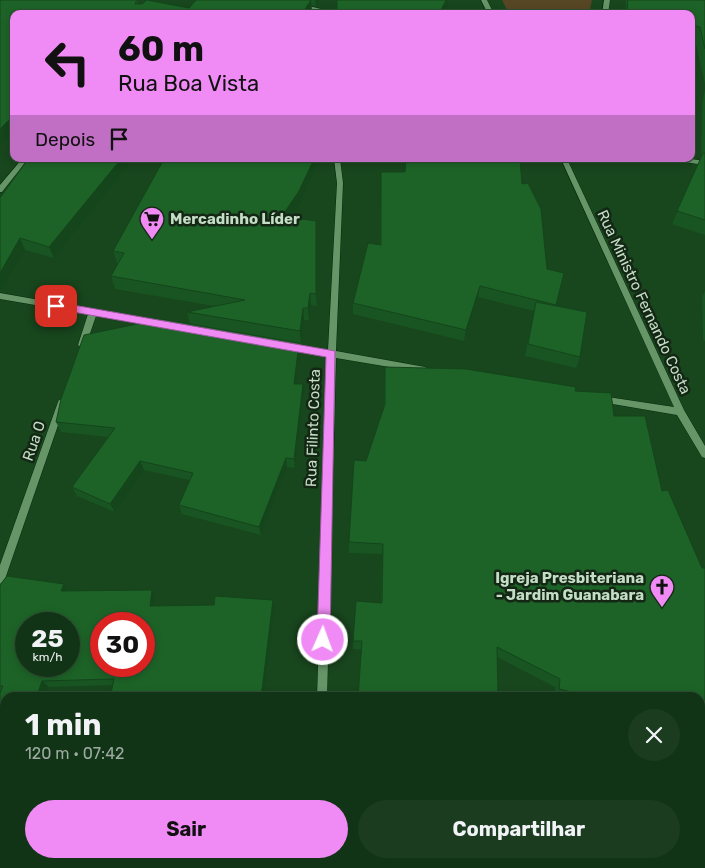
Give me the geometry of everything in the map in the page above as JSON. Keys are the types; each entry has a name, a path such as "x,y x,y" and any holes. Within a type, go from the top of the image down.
{"street":[{"path":"289,4 315,10"},
{"path":"0,190 23,162"},
{"name":"Rua Filinto Costa","path":"322,692 332,354 340,183 337,162"},
{"name":"Rua Ministro Fernando Costa","path":"565,162 680,412 705,454"},
{"path":"0,296 170,326"},
{"path":"77,358 93,312"},
{"path":"274,344 438,372"},
{"name":"Rua O","path":"0,579 64,395"},
{"path":"592,397 680,412"}],"shaded area":[{"path":"502,0 592,0 590,10 507,10"}],"building":[{"path":"0,0 137,0 135,4 142,4 147,0 189,8 196,0 311,0 305,10 10,10 10,119 0,129"},
{"path":"337,0 446,0 441,10 337,10"},
{"path":"628,0 705,0 705,49 700,27 695,26 695,10 627,10"},
{"path":"703,153 705,153 705,220 677,211"},
{"path":"26,162 119,162 49,247 20,238 0,273 0,198"},
{"path":"162,162 313,162 299,191 282,216 316,221 316,294 310,293 308,308 303,308 300,331 187,312 245,300 111,276 124,253 113,251"},
{"path":"406,162 520,162 522,184 528,183 541,209 547,269 564,273 556,305 480,286 466,330 353,303 368,243 381,245 381,172 405,172"},
{"path":"536,302 587,312 580,357 528,344"},
{"path":"161,319 299,343 294,384 303,384 294,459 286,458 259,527 179,505 193,473 140,461 110,504 72,487 115,428 56,422 61,399 84,335"},
{"path":"385,367 466,369 576,387 575,391 611,393 614,416 645,416 662,491 668,490 702,568 705,568 705,692 572,692 559,689 560,679 497,647 498,692 358,692 362,641 353,641 356,601 382,603 383,544 349,542 354,460 366,461 385,404"},
{"path":"7,576 64,584 61,591 152,590 150,606 214,605 215,596 273,600 262,692 111,692 114,679 42,681 38,692 0,692 3,686 0,686 0,585"}],"place":[{"name":"Mercadinho Líder","path":"152,240"},
{"name":"Igreja Presbiteriana - Jardim Guanabara","path":"662,608"}],"route":[{"path":"56,306 332,354 323,640"}]}
